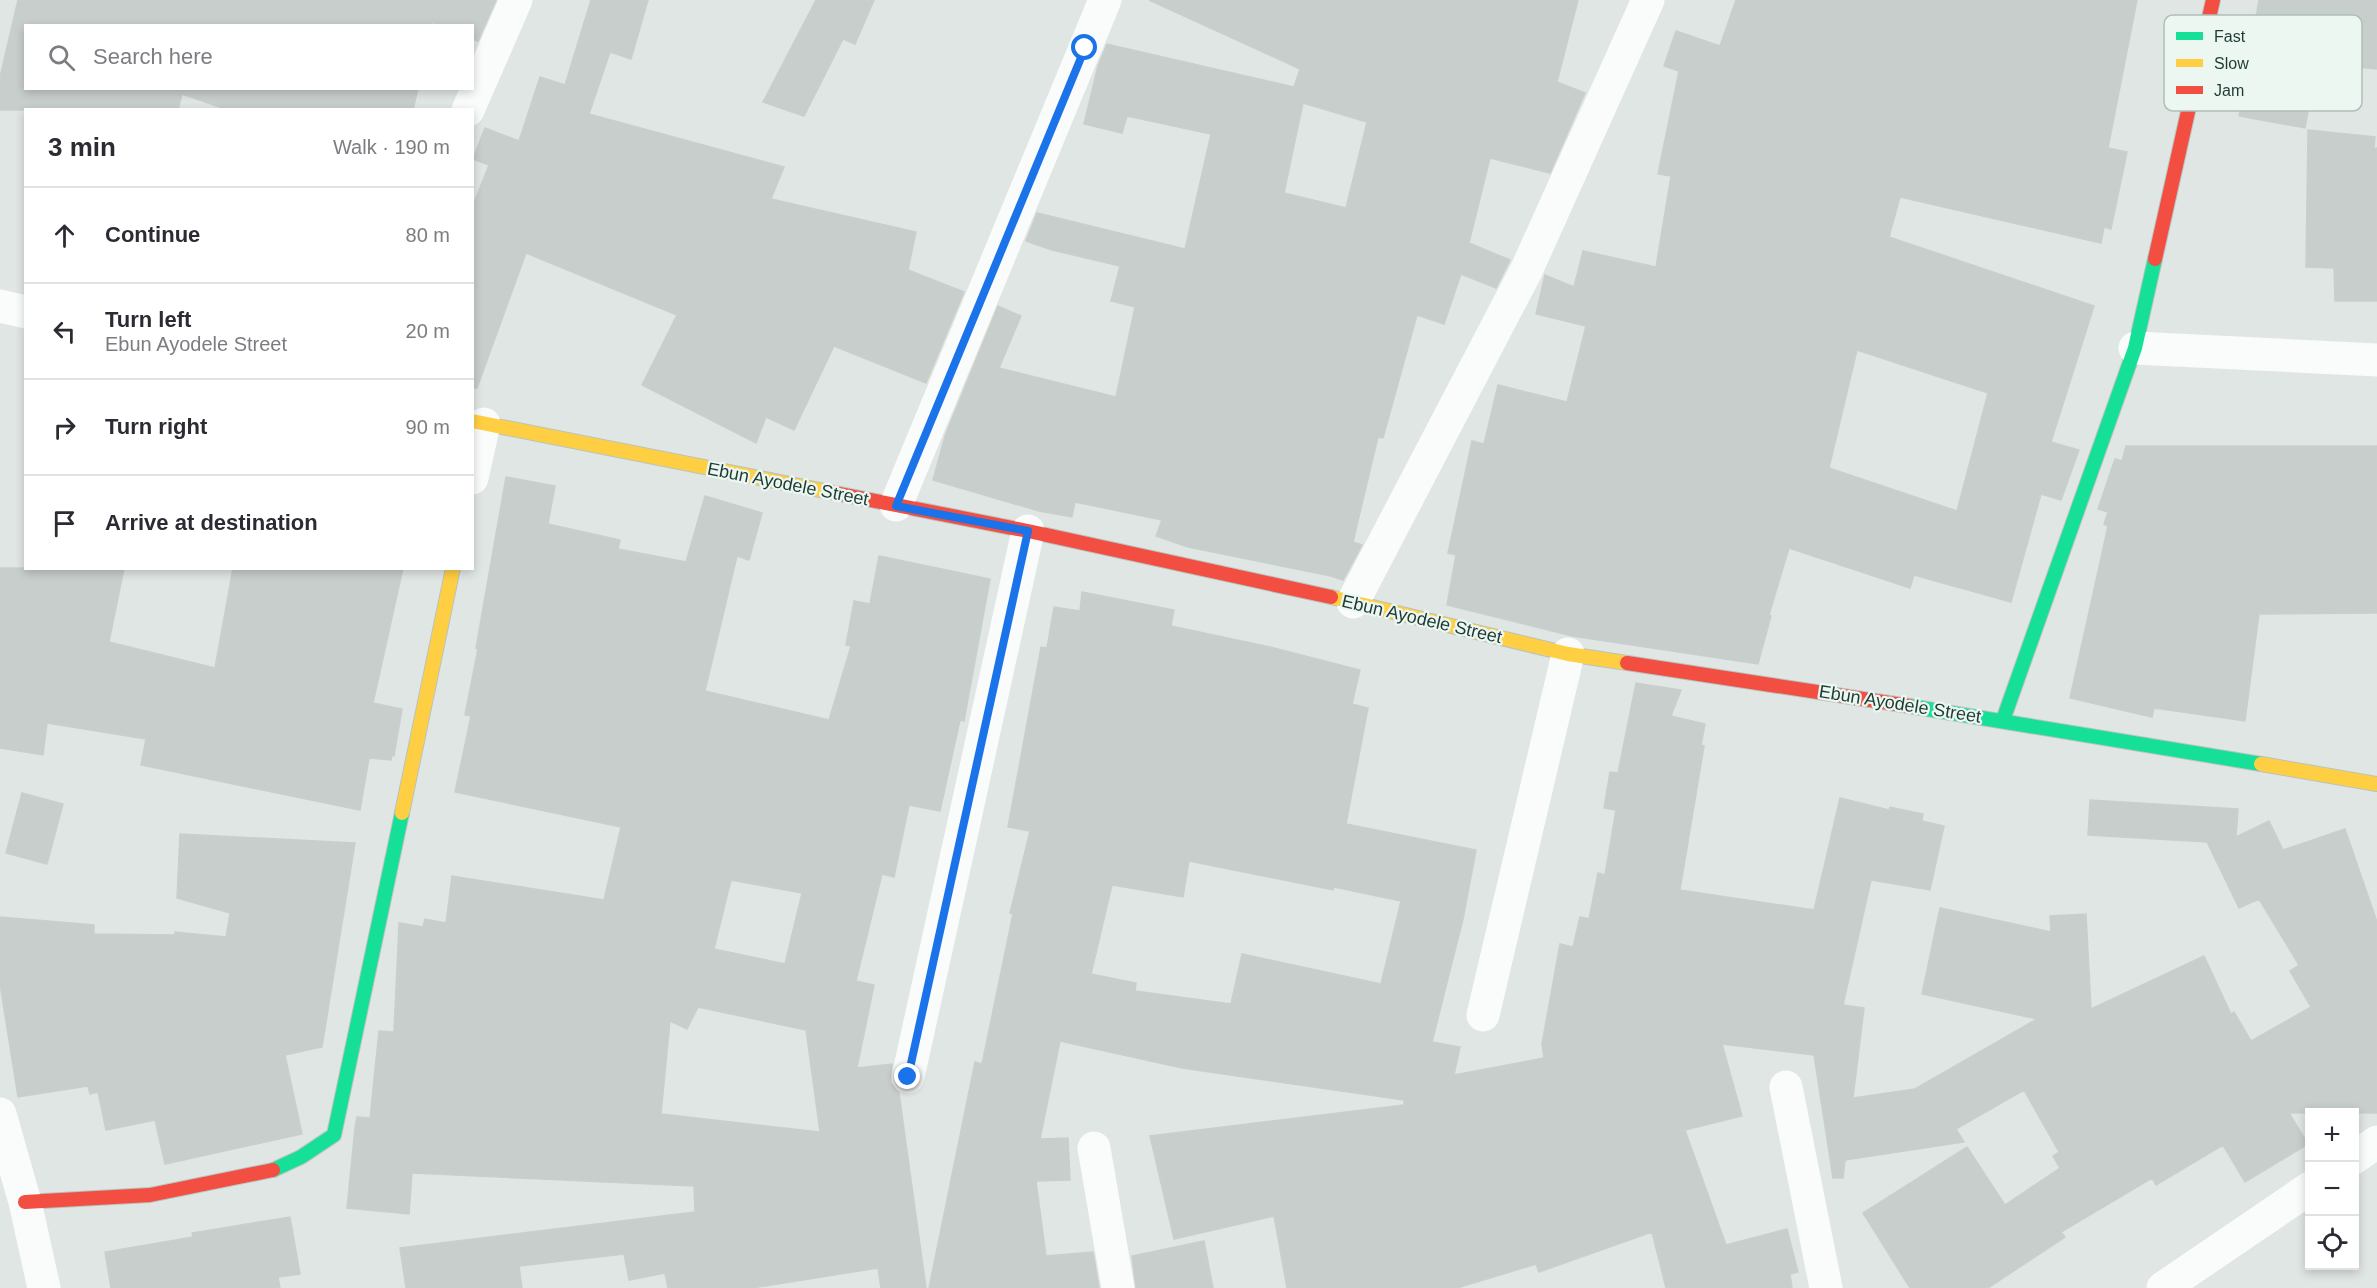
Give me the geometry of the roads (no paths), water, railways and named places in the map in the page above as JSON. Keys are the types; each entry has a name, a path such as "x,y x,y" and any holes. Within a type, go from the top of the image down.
{"street":[{"path":"469,108 516,0"},
{"path":"896,506 1105,0"},
{"path":"1353,602 1526,272 1648,0"},
{"path":"2210,15 2213,0"},
{"path":"2003,720 2135,348 2188,111"},
{"path":"0,306 24,312"},
{"path":"2135,348 2377,360"},
{"path":"474,459 478,423"},
{"name":"Ebun Ayodele Street","path":"478,423 1028,531 1353,602 1568,654 2003,720 2377,784"},
{"path":"908,1077 1028,531"},
{"path":"25,1202 150,1195 278,1169 334,1135 453,570"},
{"path":"1483,1015 1568,654"},
{"path":"1786,1087 1826,1288"},
{"path":"0,1114 25,1202 44,1288"},
{"path":"2359,1155 2377,1142"},
{"path":"1094,1148 1118,1288"},
{"path":"2163,1288 2305,1191"}]}
